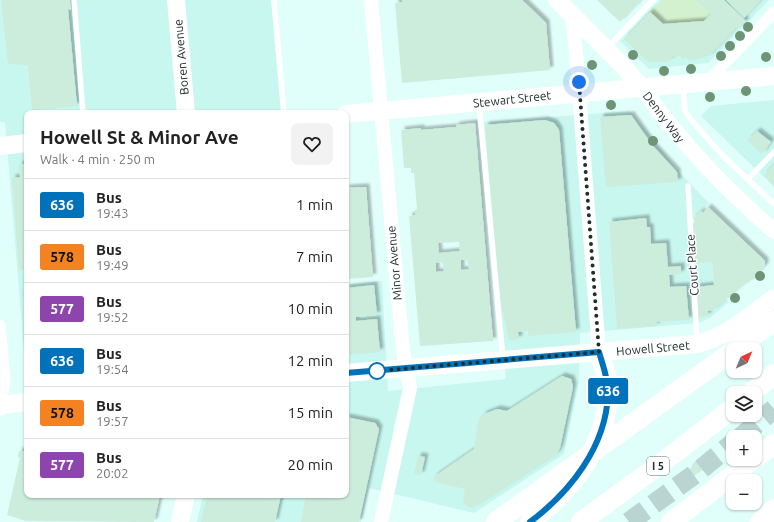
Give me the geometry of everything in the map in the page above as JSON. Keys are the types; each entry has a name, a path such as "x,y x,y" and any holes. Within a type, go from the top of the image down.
{"highway":[{"path":"746,342 774,321"},
{"path":"530,522 561,495 581,471 590,454 600,429 608,394 599,352"},
{"path":"496,522 726,356"},
{"path":"759,386 774,374"},
{"name":"I 5","path":"581,522 726,413"},
{"path":"671,522 774,444"},
{"path":"760,522 774,509"}],"main road":[{"name":"Boren Avenue","path":"176,0 186,110"},
{"name":"Denny Way","path":"557,0 607,49 641,87 690,150 734,196 774,231"},
{"name":"Stewart Street","path":"349,114 580,92 774,76"},
{"path":"0,146 24,143"},
{"name":"Howell Street","path":"349,373 697,344 716,338 730,330 774,298"},
{"path":"0,407 24,403"},
{"path":"180,522 185,498"}],"street":[{"name":"Minor Avenue","path":"371,0 403,351 410,388 381,522"},
{"path":"708,82 774,12"},
{"path":"572,15 580,92 599,352"},
{"path":"0,325 5,381 0,407"}],"lane":[{"path":"74,0 83,110"},
{"path":"274,0 284,110"},
{"path":"607,49 653,0"},
{"name":"Denny Way","path":"683,84 685,111 724,157 774,204"},
{"path":"479,102 503,360"},
{"path":"748,179 774,152"},
{"name":"Court Place","path":"688,186 697,344"}],"shaded area":[{"path":"0,0 271,0 281,110 24,110 24,350 5,122 0,122"},
{"path":"659,0 769,0 708,63 649,69 620,41"},
{"path":"662,0 696,0 711,14 704,21 663,24 650,12"},
{"path":"774,100 774,187 701,116 711,106"},
{"path":"630,111 678,171 709,203 691,221 695,264 712,262 714,289 729,302 710,318 698,323 580,333 579,381 564,454 474,513 369,488 361,522 197,522 202,498 349,498 349,284 382,281 388,391 506,379 484,122"}],"building":[{"path":"1,0 70,0 71,10 68,9 77,106 32,110 28,65 8,64"},
{"path":"402,0 522,0 546,23 550,70 402,83 395,3 402,2"},
{"path":"597,0 641,0 620,22"},
{"path":"696,0 724,0 746,21 737,29 736,28 709,56 700,57 700,59 688,60 687,58 681,59 681,56 672,57 672,60 668,60 668,62 648,62 624,39 650,12 663,24 704,21 711,14"},
{"path":"726,0 761,0 744,18"},
{"path":"631,115 653,146 677,172 678,182 606,187 600,117"},
{"path":"545,120 554,123 559,130 576,332 528,336 528,331 518,332 519,339 509,340 500,298 485,125"},
{"path":"475,123 493,341 420,346 409,216 415,215 415,210 417,209 414,173 411,173 411,168 404,168 401,130 456,127 456,125","holes":["459,242 460,251 439,253 438,243","461,260 467,260 469,269 461,270","442,262 444,271 436,272 436,263"]},
{"path":"757,131 771,142 763,153 760,153 748,140"},
{"path":"19,164 24,164 24,269 19,270 12,178 20,177"},
{"path":"774,164 774,186 764,175"},
{"path":"366,187 373,277 349,279 349,188"},
{"path":"708,207 765,261 765,266 748,283 747,282 728,298 727,297 713,310 708,311 708,316 698,317 696,287 714,285 712,262 695,264 692,225 695,221 693,219 701,211 703,213"},
{"path":"646,218 647,227 650,227 651,244 666,243 668,267 681,266 681,274 669,275 670,287 686,286 689,320 656,322 657,326 617,329 609,222"},
{"path":"374,285 377,315 356,317 356,321 377,319 380,352 349,355 349,288"},
{"path":"562,376 571,379 573,387 560,448 557,454 473,508 468,507 463,502 465,489 435,482 433,480 435,476 474,449 478,422 484,414 497,409 507,411"},
{"path":"349,418 375,423 379,429 359,522 301,522 305,498 349,498"},
{"path":"19,451 24,451 24,498 159,498 154,522 26,521 7,515 20,458 18,457"},
{"path":"708,454 713,461 694,476 689,469"},
{"path":"418,456 425,457 421,475 414,474"},
{"path":"206,498 280,498 275,522 201,522"}],"tunnel":[{"path":"749,430 774,409"},
{"path":"629,522 695,474 726,449"}],"bus line":[{"name":"636","path":"349,373 599,352 608,386 608,394 605,413 596,442 581,471 568,488 530,522"}],"route":[{"path":"377,371 599,352 579,82"}]}
